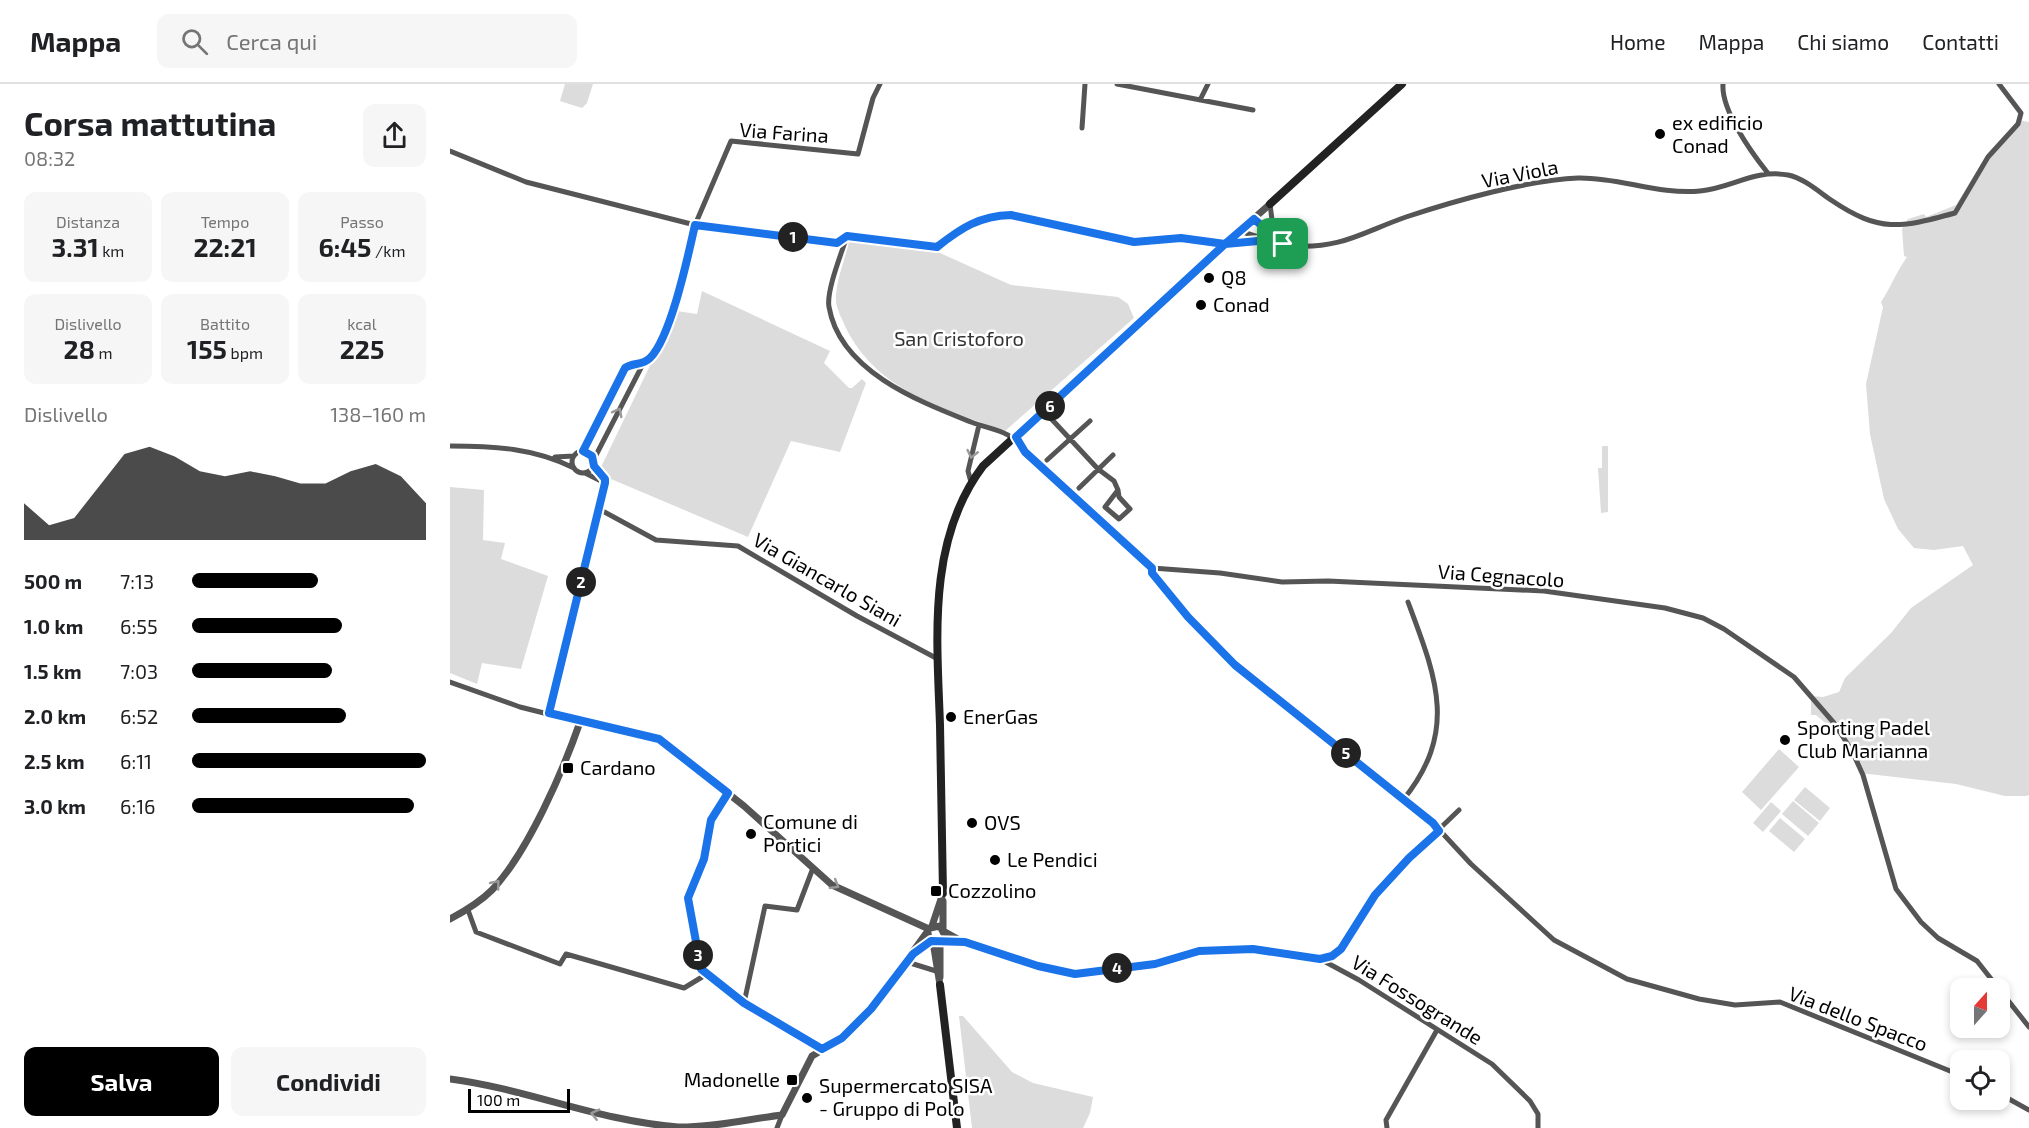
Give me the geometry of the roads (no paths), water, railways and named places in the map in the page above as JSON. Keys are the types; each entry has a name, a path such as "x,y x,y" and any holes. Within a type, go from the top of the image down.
{"main road":[{"path":"1270,204 1402,84"},
{"path":"943,894 936,623 944,555 970,482 983,466 1225,244"},
{"path":"940,985 957,1128"}],"street":[{"name":"Via Farina","path":"695,225 731,141 858,154 873,98 880,84"},
{"path":"1082,129 1085,84"},
{"path":"1117,84 1253,110"},
{"path":"1161,92 1163,84"},
{"path":"1200,100 1208,84"},
{"path":"1723,84 1722,92 1733,121 1767,172"},
{"path":"1999,84 2016,104 2021,119 2029,124"},
{"name":"Via Viola","path":"1240,231 1272,238 1283,244 1320,246 1353,240 1389,223 1442,205 1545,182 1578,178 1604,179 1676,192 1699,191 1767,172 1791,176 1866,221 1911,224 1955,213 1988,157 2021,119"},
{"path":"450,151 526,182 695,225 837,243 847,236 937,247 966,225 995,216 1011,215 1134,242 1181,238 1225,244 1272,238 1270,204"},
{"path":"1225,244 1270,204"},
{"name":"Via Viola","path":"1254,219 1272,238"},
{"path":"549,713 605,483 605,479 594,466 594,459 643,364 652,356 663,337 695,225"},
{"path":"847,236 829,307 842,338 876,377 932,407 1016,437 1025,452 1152,568 1152,573 1188,617 1235,665 1433,823 1439,831"},
{"path":"450,446 512,448 553,457 574,456 583,451 625,368 643,364"},
{"path":"1044,411 1098,469 1114,481 1118,490 1119,497 1130,509 1119,519 1104,507 1118,490"},
{"path":"1047,459 1090,421"},
{"path":"970,482 968,471 979,425"},
{"path":"583,451 594,459"},
{"path":"1079,488 1113,455"},
{"path":"574,456 574,468"},
{"path":"553,457 605,483"},
{"path":"585,473 594,466"},
{"name":"Via Giancarlo Siani","path":"599,509 656,540 738,546 858,616 936,658"},
{"name":"Via Cegnacolo","path":"1152,568 1220,573 1282,582 1328,581 1544,591 1665,608 1703,618 1779,664 1794,676 1834,723 1852,751 1863,775 1896,889 1921,922 1938,938 1977,961 2029,1027"},
{"path":"1403,801 1418,782 1438,733 1432,672 1408,602"},
{"path":"450,682 480,695 580,722 659,739 728,793 832,885 930,930 944,929 965,942"},
{"path":"450,919 468,910 491,891 532,830 564,764 580,722"},
{"path":"728,793 711,820 704,859 688,898 701,969 744,1003 822,1049"},
{"path":"1320,959 1337,954 1370,901 1409,858 1460,810"},
{"name":"Via dello Spacco","path":"1439,831 1554,940 1627,979 1699,999 1735,1005 1780,1002 1950,1071"},
{"path":"744,1003 765,906 797,910 813,868"},
{"path":"913,954 945,936 943,894"},
{"path":"777,1128 805,1065 822,1049 842,1038 871,1009 930,930 943,894"},
{"path":"468,910 476,932 560,964 566,954 684,988 707,974"},
{"path":"930,930 935,942 940,985"},
{"path":"935,942 965,942"},
{"path":"935,942 936,971 940,985"},
{"name":"Via Fossogrande","path":"965,942 1038,966 1075,974 1155,964 1199,951 1253,949 1320,959 1483,1058 1505,1075 1535,1107 1538,1114 1538,1128"},
{"path":"907,962 936,971"},
{"path":"1385,1127 1437,1030"},
{"path":"450,1079 493,1087 601,1116 695,1127 782,1115"},
{"path":"2010,1100 2029,1110"}],"place":[{"name":"ex edificio Conad","path":"1660,134"},
{"name":"Q8","path":"1209,278"},
{"name":"Conad","path":"1201,305"},
{"name":"EnerGas","path":"951,717"},
{"name":"Sporting Padel Club Marianna","path":"1785,740"},
{"name":"Cardano","path":"568,768"},
{"name":"OVS","path":"972,823"},
{"name":"Comune di Portici","path":"751,834"},
{"name":"Le Pendici","path":"995,860"},
{"name":"Cozzolino","path":"936,891"},
{"name":"Madonelle","path":"792,1080"},
{"name":"Supermercato SISA - Gruppo di Polo","path":"807,1098"}],"park label":[{"name":"San Cristoforo","path":"959,339"}]}
